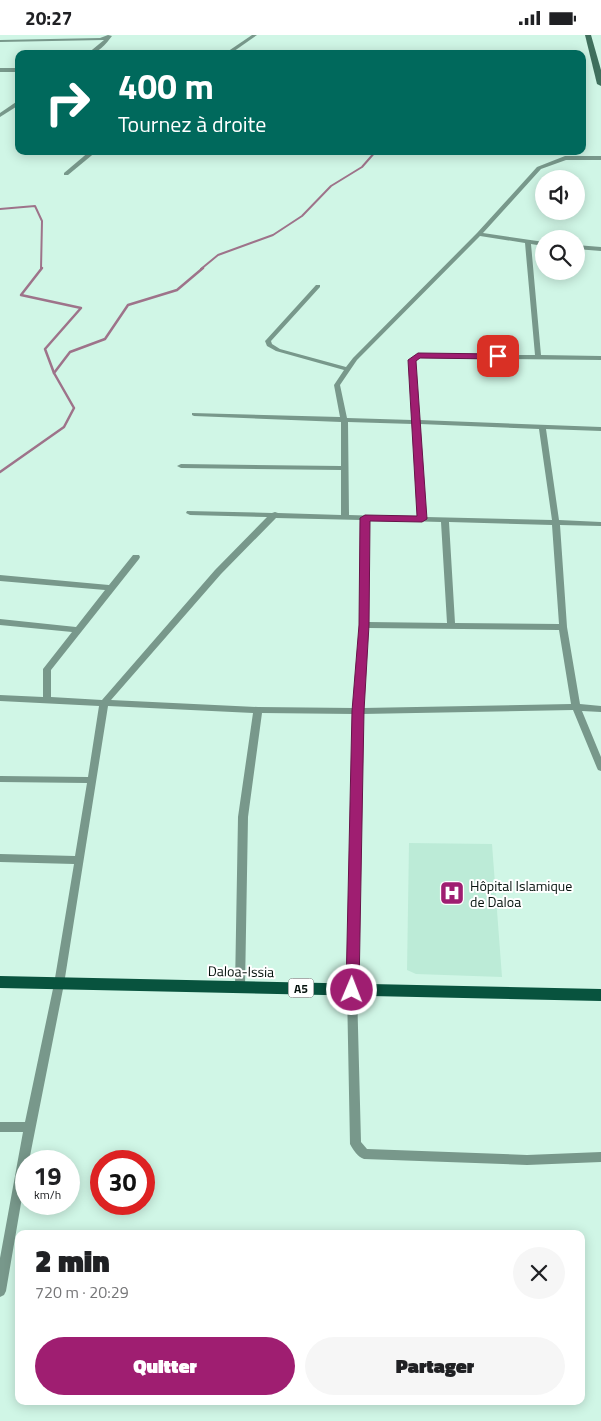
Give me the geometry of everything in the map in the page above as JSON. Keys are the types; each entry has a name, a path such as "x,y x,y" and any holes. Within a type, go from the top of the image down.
{"main road":[{"name":"Daloa-Issia","path":"0,983 601,995"}],"street":[{"path":"232,50 255,35"},
{"path":"588,35 601,84"},
{"path":"0,41 100,39 110,36"},
{"path":"94,50 110,36"},
{"path":"0,70 15,70"},
{"path":"0,115 15,105"},
{"path":"66,174 89,155"},
{"path":"345,517 344,419 337,385 355,359 480,234 544,165 565,158 601,158"},
{"path":"480,234 535,243"},
{"path":"528,243 538,357"},
{"path":"585,248 601,249"},
{"path":"318,286 268,341 269,345 278,350 348,369"},
{"path":"422,519 412,360 418,356 601,357"},
{"path":"194,414 601,429"},
{"path":"542,426 556,523 563,627 576,707 601,768"},
{"path":"181,466 344,468"},
{"path":"190,513 601,524"},
{"path":"0,1291 29,1127 59,984 104,703 218,572 275,514"},
{"path":"365,518 364,625 358,711 352,990 356,1144 364,1154 527,1160 601,1157"},
{"path":"445,520 451,625"},
{"path":"47,700 47,669 136,557"},
{"path":"0,578 111,588"},
{"path":"0,622 78,630"},
{"path":"364,625 563,627"},
{"path":"0,698 258,710 358,711 576,707 601,709"},
{"path":"240,987 243,817 258,710"},
{"path":"0,779 91,780"},
{"path":"0,858 79,860"},
{"path":"0,1127 29,1127"}],"shaded area":[{"name":"Hôpital Islamique de Daloa","path":"409,843 492,844 502,977 416,974 407,970"}],"waterway":[{"path":"201,269 218,255 273,235 302,216 331,186 362,167 372,155"},
{"path":"0,209 35,206 42,221 41,269"},
{"path":"42,268 21,295 81,308 45,349 54,373"},
{"path":"54,373 70,352 105,339 128,305 177,290 203,268"},
{"path":"0,472 64,427 74,408 54,373"}],"place":[{"name":"Hôpital Islamique de Daloa","path":"452,893"}],"route":[{"path":"352,990 358,711 364,625 365,518 422,519 412,360 418,356 498,356"}]}
